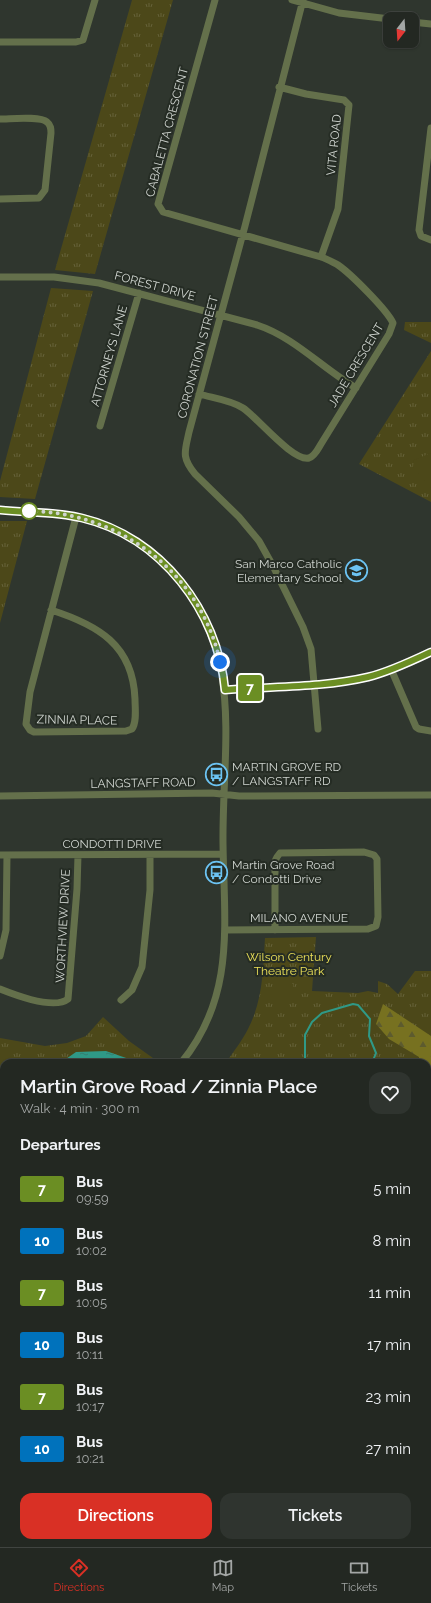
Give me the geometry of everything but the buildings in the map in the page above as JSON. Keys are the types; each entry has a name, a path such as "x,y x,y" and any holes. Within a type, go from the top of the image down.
{"street":[{"path":"0,42 76,42 83,40 95,0"},
{"name":"CABALETTA CRESCENT","path":"215,0 158,204 163,212 242,235"},
{"path":"292,0 303,1 339,13 383,18"},
{"name":"CORONATION STREET","path":"303,1 279,87 242,235 184,452 186,461 195,474 249,528 265,551 309,640 318,729"},
{"path":"419,23 431,24"},
{"name":"VITA ROAD","path":"279,87 306,94 344,100 348,105 338,209 321,257"},
{"path":"0,119 42,119 48,122 51,126 45,190 40,198 0,199"},
{"path":"431,128 419,230 421,236 431,240"},
{"name":"JADE CRESCENT","path":"199,394 241,407 251,414 283,445 303,458 309,458 319,449 389,334 393,323 388,314 343,270 321,257 242,235"},
{"name":"FOREST DRIVE","path":"0,277 54,276 99,283 264,327 295,344 333,374 356,388"},
{"name":"ATTORNEYS LANE","path":"100,426 139,293"},
{"path":"0,510 52,512 76,516 101,524 126,535 151,552 175,575 198,606 210,630 218,654 225,690 225,795 223,854 225,930 223,973 214,1006 202,1033 184,1059"},
{"name":"ZINNIA PLACE","path":"51,610 81,620 95,627 119,650 126,661 134,684 135,720 132,729 126,731 34,732 27,727 26,714 30,692 51,610 76,516"},
{"path":"225,690 314,684 358,679 392,669 431,652"},
{"path":"392,669 416,727 431,732"},
{"name":"LANGSTAFF ROAD","path":"0,796 212,794 239,796 431,795"},
{"name":"MILANO AVENUE","path":"225,930 276,930 372,928 376,926 378,917 378,865 374,856 364,852 286,852 280,854 275,861 276,930"},
{"name":"CONDOTTI DRIVE","path":"4,855 223,854"},
{"path":"0,956 6,930 4,855"},
{"name":"WORTHVIEW DRIVE","path":"0,989 26,1000 62,1002 68,999 78,889 78,855"},
{"path":"121,1000 132,990 142,967 150,890 150,855"}],"green space":[{"path":"132,0 173,0 95,274 55,270"},
{"path":"51,288 93,291 35,499 0,497 0,481"},
{"path":"405,322 431,322 431,343 404,330"},
{"path":"431,351 431,502 359,464"},
{"path":"431,453 431,488 413,467 414,460"},
{"path":"0,521 27,521 0,623"},
{"name":"Wilson Century Theatre Park","path":"316,937 312,991 358,993 368,991 378,993 378,981 387,984 398,994 415,971 431,971 431,1059 229,1059 246,1033 257,1007 264,962 265,938"},
{"path":"273,984 293,984 293,1000 273,1000"},
{"path":"383,1004 431,1036 431,1059 419,1059 419,1057 389,1039 376,1024"},
{"path":"103,1017 129,1041 154,1059 0,1059 0,1038 45,1046 67,1043 86,1036"}],"water":[{"path":"106,1051 129,1059 66,1059 76,1052"}],"waterway":[{"path":"305,1059 305,1035 312,1022 322,1013 353,1004 358,1005 370,1019 369,1036 376,1053 374,1059"}],"bus line":[{"name":"7","path":"0,510 52,512 91,520 126,535 151,552 175,575 198,606 205,619 218,654 224,678 225,690 302,686 358,679 392,669 431,652"}],"place":[{"name":"San Marco Catholic Elementary School","path":"357,571"},
{"name":"MARTIN GROVE RD / LANGSTAFF RD","path":"216,774"},
{"name":"Martin Grove Road / Condotti Drive","path":"216,872"}],"route":[{"path":"29,511 52,512 91,520 126,535 151,552 175,575 198,606 210,630 220,662"}]}
